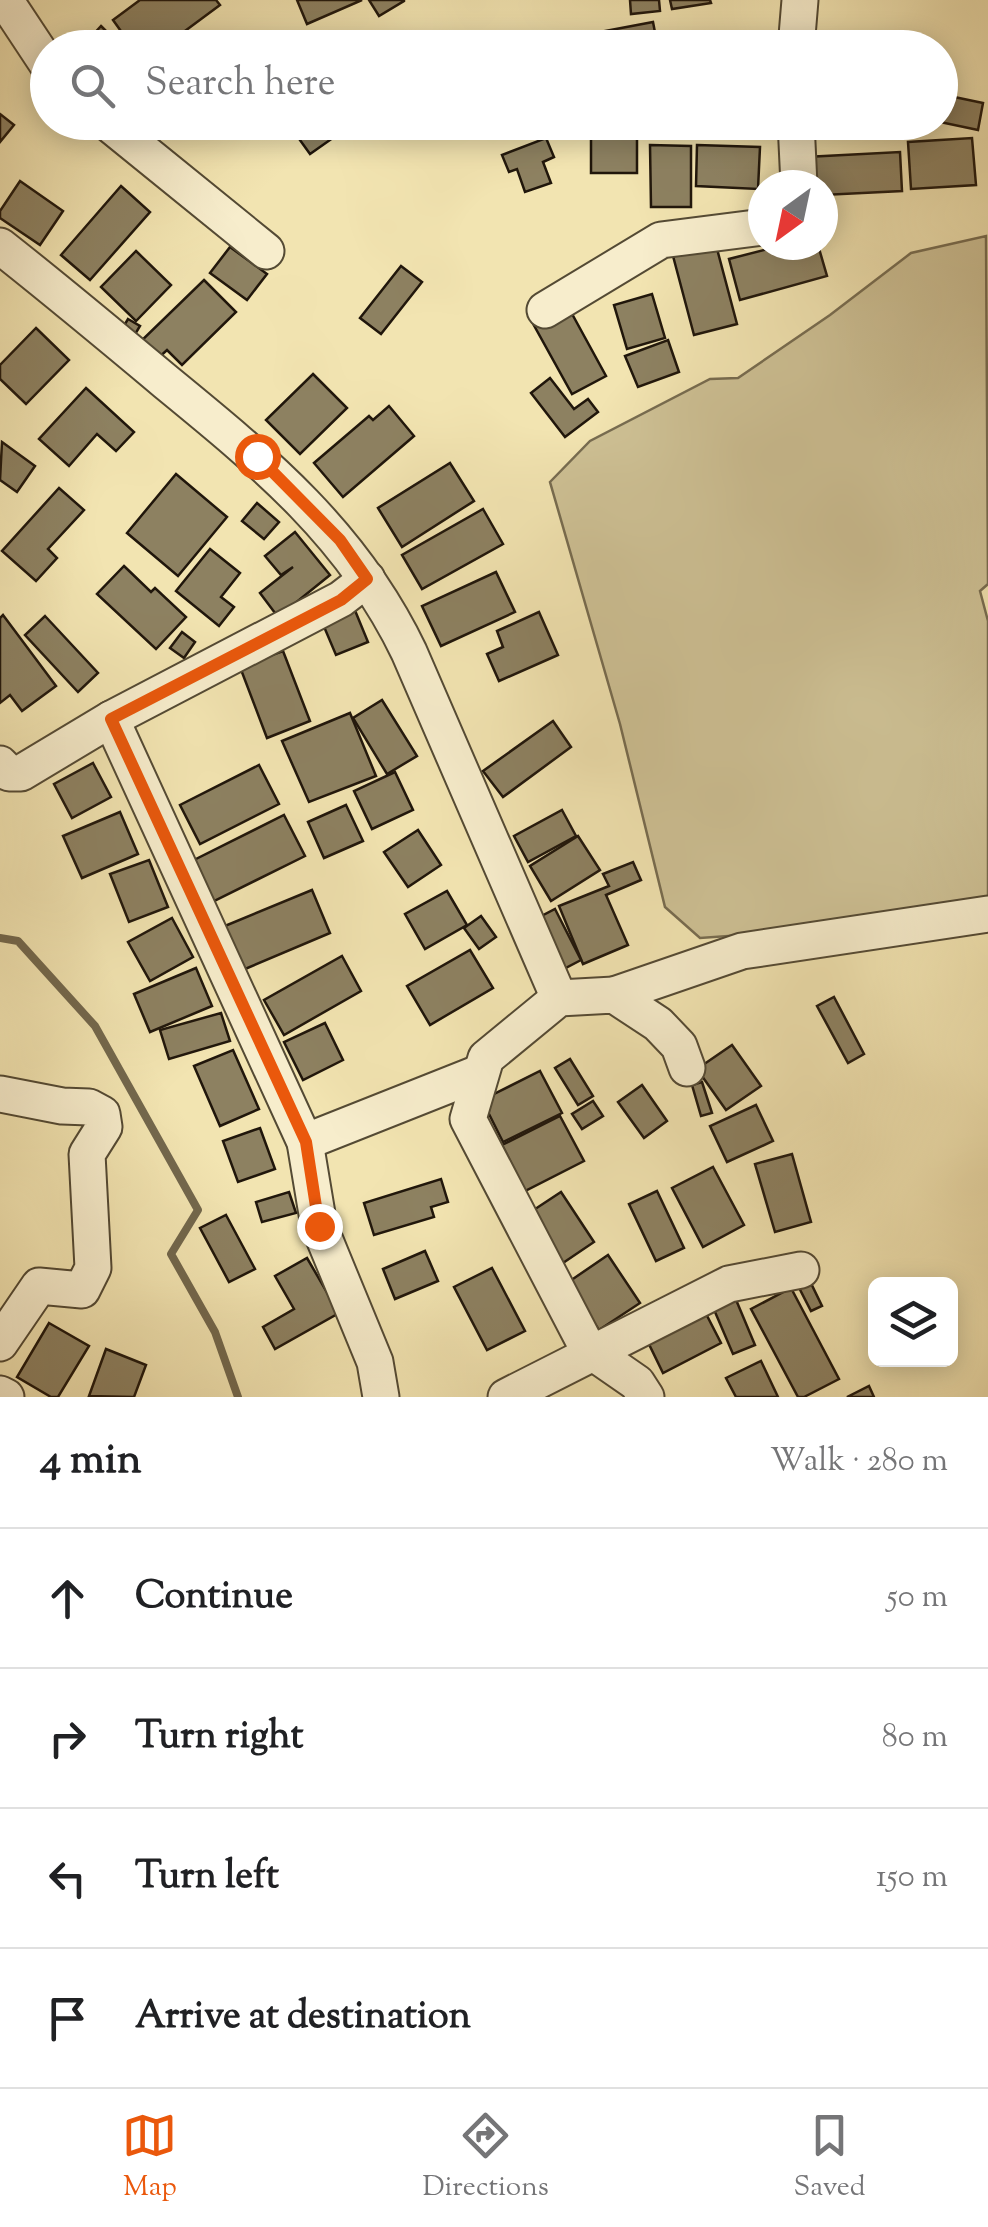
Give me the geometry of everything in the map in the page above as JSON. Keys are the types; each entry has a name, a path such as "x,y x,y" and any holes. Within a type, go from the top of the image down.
{"street":[{"path":"5,0 30,38"},
{"path":"798,30 800,0"},
{"path":"129,140 266,251"},
{"path":"797,140 799,170"},
{"path":"546,310 661,240 748,229"},
{"path":"0,246 257,456 340,540 390,611 558,998"},
{"path":"0,764 9,773 22,773 111,719 341,600 367,579"},
{"path":"111,719 306,1142 319,1226 375,1362 381,1397"},
{"path":"646,1397 638,1383 588,1349 468,1119 486,1058 558,998 614,995 742,951 988,914"},
{"path":"614,995 658,1024 679,1046 687,1068"},
{"path":"306,1142 479,1072"},
{"path":"0,1094 89,1107 102,1114 104,1127 88,1154 93,1268 82,1290 39,1286 0,1344"},
{"path":"506,1397 728,1284 801,1270"}],"shaded area":[{"path":"986,236 988,584 980,591 988,621 988,900 859,927 700,938 665,907 620,724 550,482 590,441 710,379 738,378 911,253"}],"building":[{"path":"140,0 216,0 220,5 186,30 120,30 113,20"},
{"path":"297,0 362,0 307,24"},
{"path":"369,0 404,0 404,1 379,16"},
{"path":"630,0 659,0 660,11 631,14"},
{"path":"670,0 710,0 711,3 672,9"},
{"path":"653,22 655,30 611,30"},
{"path":"958,98 983,103 978,130 958,126"},
{"path":"0,114 14,125 0,142"},
{"path":"972,138 976,185 911,189 908,142"},
{"path":"300,140 330,140 310,154"},
{"path":"547,140 554,157 543,162 551,183 525,192 517,169 509,172 502,155"},
{"path":"591,140 637,140 637,173 591,173"},
{"path":"650,145 691,146 691,207 651,207"},
{"path":"697,145 760,147 759,170 748,170 748,189 696,186"},
{"path":"900,152 902,191 838,194 838,170 807,170 806,157"},
{"path":"20,181 63,211 40,245 0,218 0,211"},
{"path":"121,186 150,212 90,280 61,255"},
{"path":"716,245 737,324 694,335 673,256"},
{"path":"230,247 267,274 247,300 210,273"},
{"path":"136,251 171,285 136,321 101,287"},
{"path":"748,254 748,260 822,260 827,276 740,300 729,259"},
{"path":"401,266 422,282 381,334 360,318"},
{"path":"204,280 236,312 182,365 167,350 154,362 137,345"},
{"path":"652,294 665,338 627,349 614,305"},
{"path":"565,301 606,376 572,394 531,320"},
{"path":"128,319 140,326 131,341 119,334"},
{"path":"36,328 69,360 26,404 0,379 0,365"},
{"path":"668,340 679,372 638,387 625,356"},
{"path":"313,374 347,408 300,454 266,420"},
{"path":"550,378 574,409 588,399 598,412 565,437 531,393"},
{"path":"86,388 134,432 116,451 97,434 69,466 39,439"},
{"path":"389,406 414,436 343,497 314,463 369,416 373,420"},
{"path":"2,442 35,466 17,492 0,480"},
{"path":"450,463 474,501 402,547 378,508"},
{"path":"176,474 227,517 178,576 127,533"},
{"path":"59,488 84,510 48,549 57,558 36,581 2,551"},
{"path":"257,503 279,522 264,539 242,521"},
{"path":"483,509 503,544 422,589 402,555"},
{"path":"295,532 330,575 278,617 260,593 293,567 281,575 265,556"},
{"path":"210,549 240,573 221,597 234,607 219,626 176,591"},
{"path":"124,566 186,617 156,649 97,594"},
{"path":"496,572 515,612 441,646 422,606"},
{"path":"354,608 368,642 336,655 322,622"},
{"path":"539,612 558,655 499,681 487,654 503,647 497,631"},
{"path":"3,615 56,686 22,711 10,695 0,703"},
{"path":"45,616 98,673 78,692 25,635"},
{"path":"182,632 195,642 184,658 170,648"},
{"path":"283,651 310,721 267,738 240,667"},
{"path":"382,700 417,756 387,774 353,718"},
{"path":"350,713 376,776 309,802 282,741"},
{"path":"553,721 571,747 503,797 483,771"},
{"path":"93,763 111,797 72,818 54,784"},
{"path":"259,765 279,804 200,844 180,805"},
{"path":"395,772 413,810 372,829 354,791"},
{"path":"346,805 363,841 324,858 308,822"},
{"path":"562,810 576,836 528,862 514,836"},
{"path":"120,812 138,854 82,878 63,836"},
{"path":"284,815 305,856 210,903 190,862"},
{"path":"418,830 441,865 408,887 384,852"},
{"path":"578,836 600,870 551,901 530,866"},
{"path":"149,860 168,907 129,922 110,874"},
{"path":"633,862 641,880 606,895 628,945 583,964 559,906 609,886 603,874"},
{"path":"312,890 330,933 238,972 220,928"},
{"path":"447,891 467,925 425,949 405,914"},
{"path":"555,909 581,960 556,973 530,922"},
{"path":"481,916 496,937 479,949 464,928"},
{"path":"172,918 193,957 150,981 128,942"},
{"path":"470,950 493,988 430,1025 407,986"},
{"path":"342,956 361,991 284,1035 264,1000"},
{"path":"196,968 212,1006 150,1032 134,994"},
{"path":"834,997 864,1054 848,1063 817,1006"},
{"path":"221,1013 230,1041 169,1059 160,1030"},
{"path":"325,1023 343,1060 303,1080 284,1042"},
{"path":"732,1045 761,1086 726,1110 697,1069"},
{"path":"233,1050 259,1109 220,1126 194,1066"},
{"path":"570,1059 593,1096 578,1105 555,1068"},
{"path":"540,1071 562,1113 503,1142 482,1100"},
{"path":"702,1082 712,1113 701,1116 692,1085"},
{"path":"642,1085 667,1121 644,1138 618,1102"},
{"path":"593,1101 603,1116 582,1129 572,1114"},
{"path":"756,1105 773,1141 727,1162 710,1126"},
{"path":"560,1116 584,1161 525,1191 502,1145"},
{"path":"260,1128 275,1169 238,1182 223,1141"},
{"path":"792,1154 811,1222 775,1232 755,1164"},
{"path":"713,1167 744,1225 703,1247 672,1188"},
{"path":"441,1179 448,1202 431,1207 434,1217 374,1235 364,1203"},
{"path":"657,1191 684,1248 656,1261 629,1204"},
{"path":"289,1192 296,1213 262,1222 256,1202"},
{"path":"561,1192 594,1242 557,1267 523,1217"},
{"path":"226,1215 255,1269 229,1282 200,1228"},
{"path":"425,1251 438,1281 395,1299 383,1269"},
{"path":"608,1255 640,1303 599,1330 567,1283"},
{"path":"307,1258 339,1313 275,1349 263,1327 294,1309 275,1276"},
{"path":"492,1268 525,1331 487,1350 454,1287"},
{"path":"806,1273 822,1306 811,1311 794,1278"},
{"path":"791,1288 839,1379 804,1397 798,1397 751,1309"},
{"path":"734,1295 755,1345 733,1354 712,1305"},
{"path":"702,1306 721,1343 663,1373 645,1336"},
{"path":"49,1323 89,1346 58,1397 51,1397 17,1377"},
{"path":"106,1349 146,1365 134,1397 89,1396"},
{"path":"761,1361 778,1397 736,1397 726,1378"},
{"path":"869,1386 874,1397 847,1397"}],"waterway":[{"path":"0,938 18,941 95,1026 198,1210 171,1254 215,1332 238,1397"}],"route":[{"path":"257,456 340,540 367,579 341,600 111,719 306,1142 319,1226"}]}
